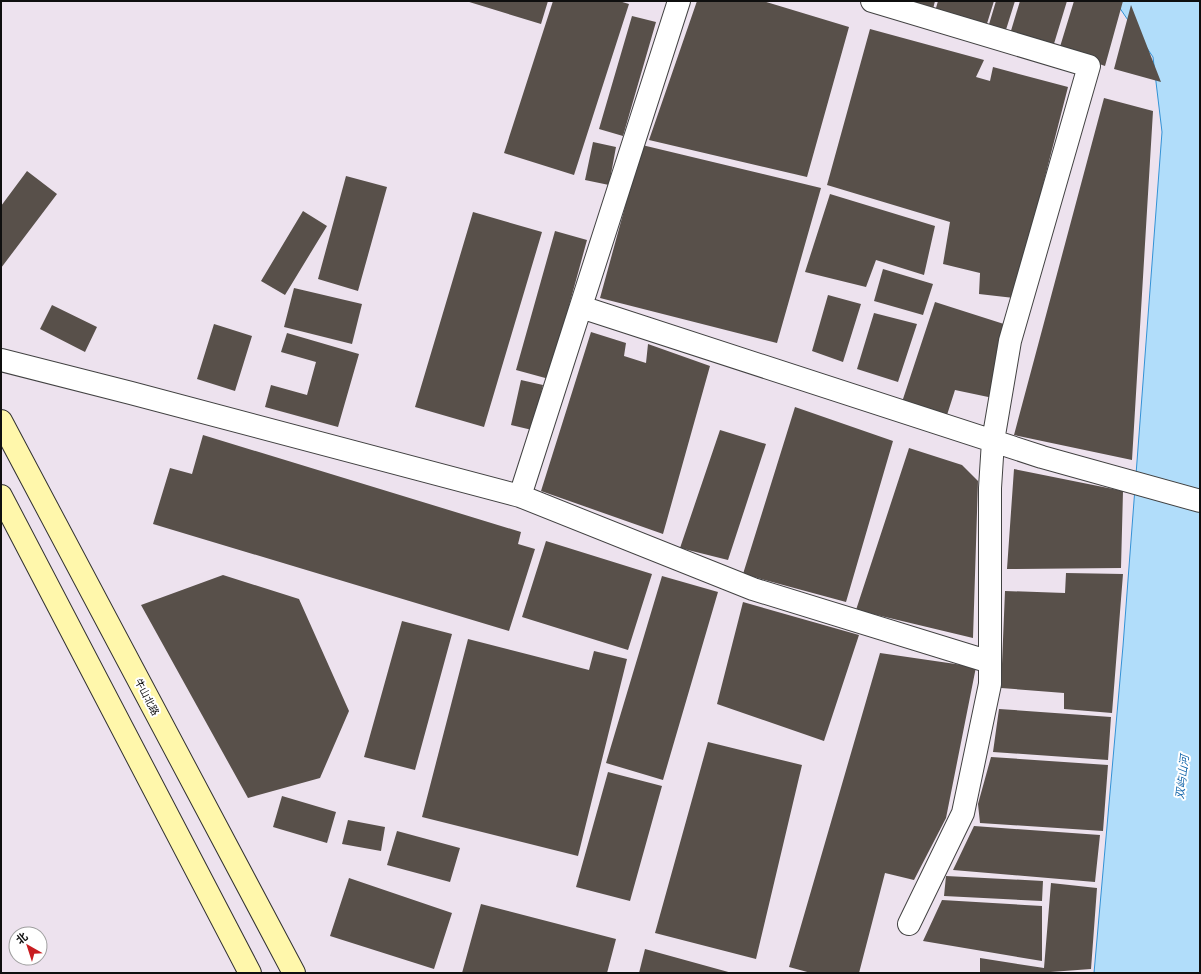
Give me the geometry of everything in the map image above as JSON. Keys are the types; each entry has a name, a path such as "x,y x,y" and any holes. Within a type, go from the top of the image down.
{"main road":[{"name":"牛山北路","path":"1,421 294,973"},
{"path":"1,496 250,973"}],"street":[{"path":"520,496 679,1"},
{"path":"872,1 1089,66 1010,341 993,441 990,488 990,684 963,813 909,924"},
{"path":"581,307 1042,457 1200,501"},
{"path":"1,360 520,496 753,589 990,662"}],"shaded area":[{"path":"1,1 1200,1 1200,973 1,973"}],"water":[{"name":"双屿山河","path":"1115,1 1200,1 1200,973 1094,973 1123,646 1162,132 1153,57"}],"building":[{"path":"466,1 548,1 541,24"},
{"path":"553,1 619,1 629,4 574,175 504,153"},
{"path":"697,1 763,1 849,27 807,177 649,140"},
{"path":"888,1 935,1 932,13"},
{"path":"938,1 994,1 985,30 934,15"},
{"path":"996,1 1015,1 1004,36 987,31"},
{"path":"1020,1 1067,1 1053,47 1010,34"},
{"path":"1074,1 1123,1 1105,66 1059,50"},
{"path":"1131,5 1161,82 1114,69"},
{"path":"632,16 656,22 623,136 599,129"},
{"path":"870,29 984,60 976,77 990,81 993,67 1068,87 1014,298 979,294 980,273 943,264 950,222 827,185"},
{"path":"1104,98 1153,111 1132,460 1014,435"},
{"path":"593,142 616,147 609,185 585,180"},
{"path":"642,145 821,188 777,343 600,298"},
{"path":"27,171 57,194 1,268 1,206"},
{"path":"346,176 387,187 358,291 318,279"},
{"path":"830,194 935,226 924,275 876,260 866,287 805,272"},
{"path":"303,211 327,226 285,295 261,281"},
{"path":"473,212 542,232 484,427 415,407"},
{"path":"555,231 587,240 549,379 516,370"},
{"path":"883,269 933,284 923,315 874,301"},
{"path":"294,288 362,304 352,344 284,327"},
{"path":"828,295 861,304 843,362 812,351"},
{"path":"935,302 1007,325 993,398 955,390 947,415 902,402"},
{"path":"52,305 97,327 85,352 40,329"},
{"path":"874,313 917,324 898,382 857,369"},
{"path":"214,324 252,336 235,391 197,379"},
{"path":"591,332 626,343 624,356 646,363 648,344 710,366 663,534 541,491"},
{"path":"287,333 359,354 338,427 265,407 271,385 307,395 316,362 281,352"},
{"path":"521,380 543,385 532,430 511,425"},
{"path":"795,407 893,441 846,602 743,574"},
{"path":"720,430 766,444 728,560 680,548"},
{"path":"203,435 521,532 518,544 535,549 509,631 153,524 170,468 192,474"},
{"path":"909,448 962,465 978,481 973,638 856,610"},
{"path":"1014,469 1123,491 1121,568 1007,569"},
{"path":"546,541 652,574 628,650 522,617"},
{"path":"1066,573 1123,574 1112,713 1064,709 1064,693 1001,688 1005,591 1065,593"},
{"path":"223,575 299,599 349,711 320,778 248,798 141,605"},
{"path":"662,576 718,592 663,780 606,763"},
{"path":"743,602 859,635 824,741 717,704"},
{"path":"402,621 452,634 415,770 364,757"},
{"path":"468,639 589,670 594,651 627,659 578,856 422,817"},
{"path":"880,653 976,667 946,818 914,880 885,873 859,973 811,973 789,967"},
{"path":"999,709 1111,717 1108,760 993,752"},
{"path":"708,742 802,765 756,959 655,933"},
{"path":"991,757 1108,765 1103,831 980,823 978,804"},
{"path":"608,772 662,786 630,901 576,887"},
{"path":"282,796 336,812 327,843 273,827"},
{"path":"348,820 385,827 381,851 342,844"},
{"path":"974,826 1100,835 1095,882 953,870"},
{"path":"397,831 460,848 450,882 387,865"},
{"path":"946,876 1043,881 1042,901 944,896"},
{"path":"349,878 452,913 434,969 330,936"},
{"path":"1051,883 1097,888 1091,969 1037,973 980,973 980,958 1044,968"},
{"path":"942,900 1042,906 1042,961 923,941"},
{"path":"481,904 616,939 607,973 462,973"},
{"path":"645,949 732,973 639,973"}]}
